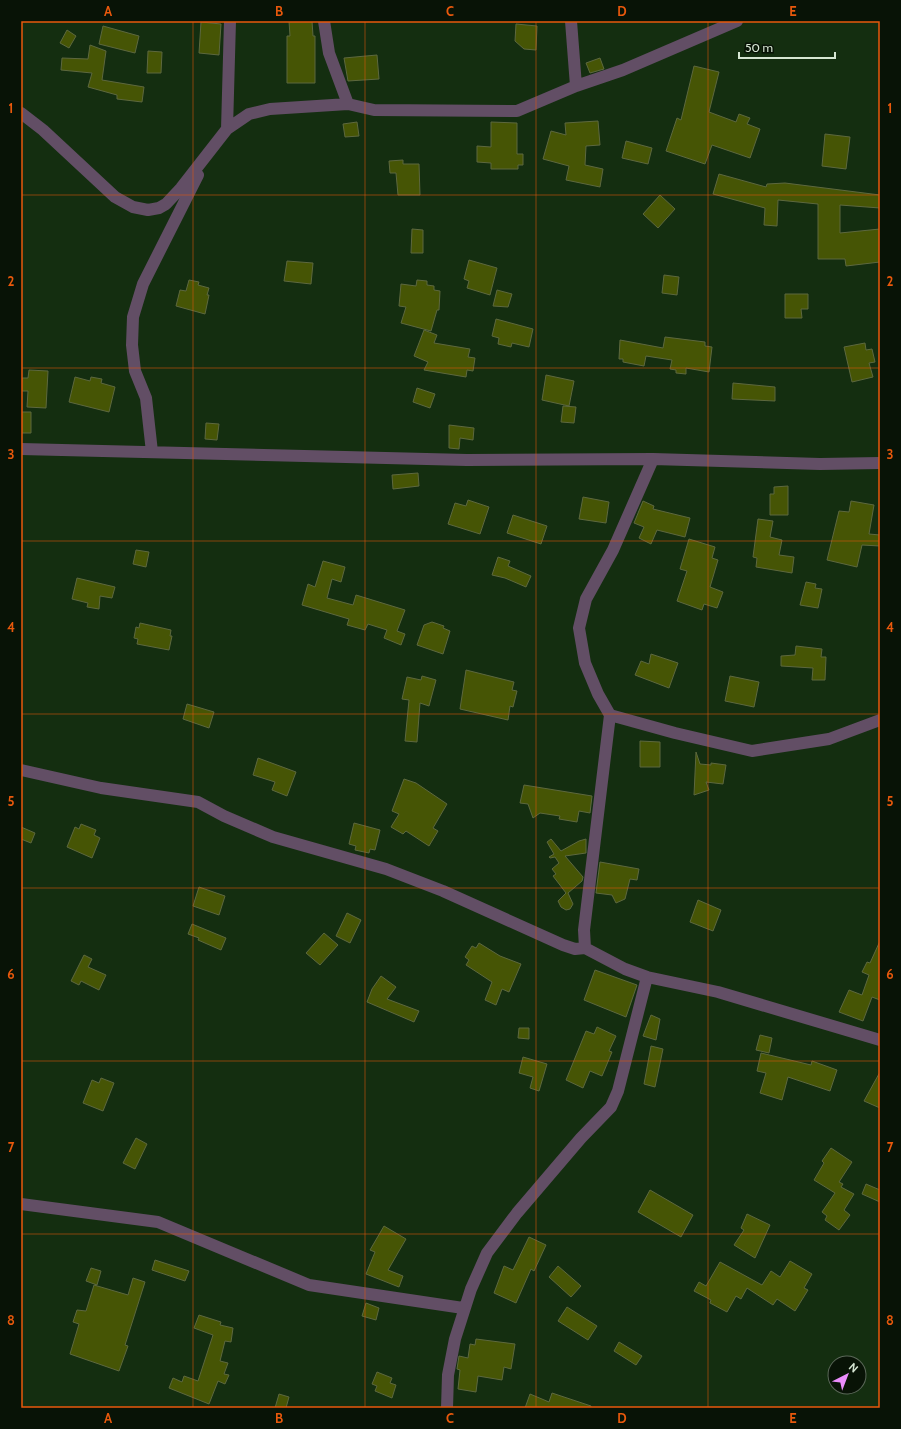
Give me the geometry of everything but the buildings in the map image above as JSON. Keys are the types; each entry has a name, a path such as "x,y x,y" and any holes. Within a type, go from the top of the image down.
{"street":[{"path":"227,129 230,21"},
{"path":"324,21 329,53 348,104"},
{"path":"571,21 576,86"},
{"path":"21,113 43,130 115,197 133,207 148,210 159,208 181,188 227,129 249,114 270,109 348,104 374,110 517,111 576,86 623,70 737,21"},
{"path":"152,452 146,398 135,371 132,345 133,317 143,284 207,155"},
{"path":"159,208 175,221"},
{"path":"21,450 467,460 653,459 820,464 880,463"},
{"path":"585,948 584,930 610,715 598,694 585,663 579,628 586,599 612,550 653,459"},
{"path":"610,715 675,733 752,751 828,739 880,720"},
{"path":"21,770 101,788 198,802 224,816 273,837 386,869 443,891 563,945 575,949 585,948 625,969 647,977 718,992 880,1040"},
{"path":"447,1408 448,1375 455,1339 464,1308 487,1253 517,1213 581,1138 611,1107 618,1091 647,977"},
{"path":"21,1204 158,1222 308,1285 464,1308"}]}
